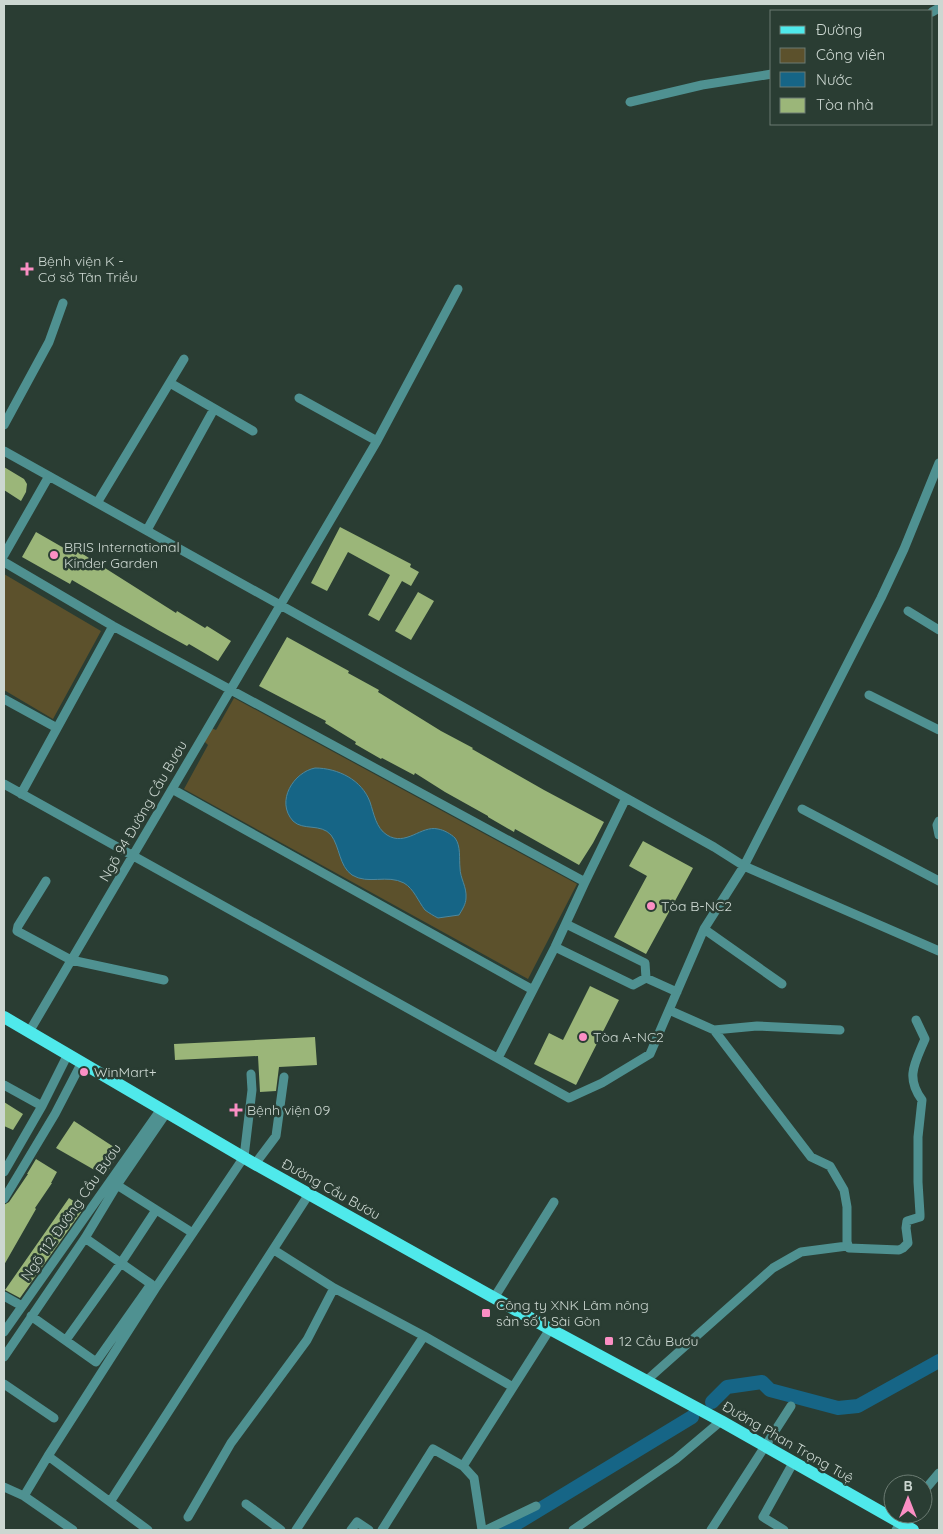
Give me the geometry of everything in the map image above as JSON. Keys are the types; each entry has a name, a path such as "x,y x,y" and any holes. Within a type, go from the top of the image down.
{"main road":[{"name":"Đường Cầu Bươu","path":"4,1017 255,1164 550,1329 647,1380"},
{"name":"Đường Phan Trọng Tuệ","path":"647,1380 883,1512"}],"street":[{"path":"630,102 702,85 770,74"},
{"name":"Ngõ 94 Đường Cầu Bươu","path":"29,1032 377,441 458,288"},
{"path":"4,425 49,342 63,303"},
{"path":"97,503 184,359"},
{"path":"170,383 253,431"},
{"path":"299,398 377,441"},
{"path":"147,530 214,409"},
{"path":"4,451 714,847 744,866 939,951"},
{"path":"4,784 569,1098 602,1083 650,1054 704,929 744,866 881,598 939,463"},
{"path":"4,555 49,476"},
{"path":"4,562 113,626 584,882"},
{"path":"908,611 939,630"},
{"path":"21,794 113,626"},
{"path":"869,695 939,730"},
{"path":"4,699 57,728"},
{"path":"172,789 533,990"},
{"path":"498,1058 555,947 584,882 626,798"},
{"path":"802,809 939,880"},
{"path":"939,821 937,825 939,835"},
{"path":"46,881 18,926 17,931 71,960 164,980"},
{"path":"566,924 645,963 646,978"},
{"path":"704,929 782,984"},
{"path":"555,947 633,985 646,978"},
{"path":"646,978 677,992"},
{"path":"669,1010 714,1030 811,1157 830,1166 844,1190 847,1207 847,1246"},
{"path":"647,1380 774,1268 801,1252 847,1246 852,1248 903,1248 908,1243 906,1224 911,1219 920,1217 918,1137 922,1100 916,1092 912,1078 915,1063 924,1039 916,1020"},
{"path":"714,1030 757,1026 840,1030"},
{"path":"4,1172 42,1106 68,1054"},
{"path":"4,1199 55,1114 82,1062"},
{"path":"24,1496 155,1290 244,1157 252,1090 251,1074"},
{"path":"255,1164 276,1136 284,1077"},
{"path":"4,1085 42,1106"},
{"path":"4,1357 84,1238 164,1110"},
{"name":"Ngõ 112 Đường Cầu Bươu","path":"4,1332 164,1110"},
{"path":"117,1185 188,1230"},
{"path":"110,1502 309,1194"},
{"path":"494,1298 554,1202"},
{"path":"66,1340 122,1263 156,1210"},
{"path":"32,1316 96,1362 151,1284 84,1238"},
{"path":"274,1250 334,1288 513,1386"},
{"path":"188,1517 231,1443 307,1340 334,1288"},
{"path":"4,1296 22,1306"},
{"path":"463,1466 550,1329"},
{"path":"296,1530 424,1336"},
{"path":"4,1384 54,1418"},
{"path":"711,1530 791,1406"},
{"path":"574,1530 676,1459 721,1421"},
{"path":"382,1530 433,1448 463,1466 474,1478 482,1530"},
{"path":"48,1456 148,1530"},
{"path":"784,1530 762,1517 794,1463"},
{"path":"4,1487 24,1496 74,1530"},
{"path":"246,1504 281,1530"},
{"path":"486,1530 536,1506"},
{"path":"351,1530 357,1522 369,1530"}],"green space":[{"path":"4,574 101,631 53,719 4,690"},
{"path":"234,698 577,884 528,979 184,789 208,745 204,741 211,728 216,730"}],"water":[{"path":"315,768 340,773 361,787 370,802 378,825 387,835 401,839 426,830 438,829 455,838 459,848 460,872 466,894 464,907 459,915 438,918 425,910 413,892 398,880 364,879 352,875 344,867 334,840 327,831 302,826 293,821 286,805 289,788 300,775"}],"building":[{"path":"4,467 24,479 27,484 26,492 21,501 4,490"},
{"path":"340,527 411,564 410,567 419,572 411,586 402,581 379,621 368,615 390,575 348,552 327,591 311,583"},
{"path":"36,532 76,555 78,551 176,613 177,611 205,628 207,626 231,641 218,661 189,644 187,646 158,630 72,580 70,584 22,557"},
{"path":"418,592 434,601 411,640 395,631"},
{"path":"287,637 349,671 348,673 379,690 378,692 441,731 604,822 579,865 515,829 514,832 415,773 414,775 381,759 355,744 356,742 325,723 326,721 259,686"},
{"name":"Tòa B-NC2","path":"643,841 693,868 646,954 614,937 647,876 629,866"},
{"name":"Tòa A-NC2","path":"590,986 619,1000 576,1085 534,1064 549,1033 563,1040"},
{"path":"315,1037 317,1065 279,1067 276,1091 260,1092 258,1056 175,1060 174,1044"},
{"path":"4,1102 23,1114 13,1130 4,1126"},
{"path":"74,1121 120,1151 105,1176 56,1148"},
{"path":"36,1159 57,1172 4,1265 4,1205 9,1202"},
{"path":"69,1198 84,1208 20,1298 5,1290"}],"waterway":[{"path":"712,1402 727,1387 762,1382 770,1390 838,1408 858,1406 939,1361"},
{"path":"506,1530 692,1417"}],"place":[{"name":"Bệnh viện K - Cơ sở Tân Triều","path":"27,269"},
{"name":"BRIS International Kinder Garden","path":"54,555"},
{"name":"Tòa B-NC2","path":"651,906"},
{"name":"Tòa A-NC2","path":"583,1037"},
{"name":"WinMart+","path":"84,1072"},
{"name":"Bệnh viện 09","path":"236,1110"},
{"name":"Công ty XNK Lâm nông sản số 1 Sài Gòn","path":"486,1313"},
{"name":"12 Cầu Bươu","path":"609,1341"}]}
